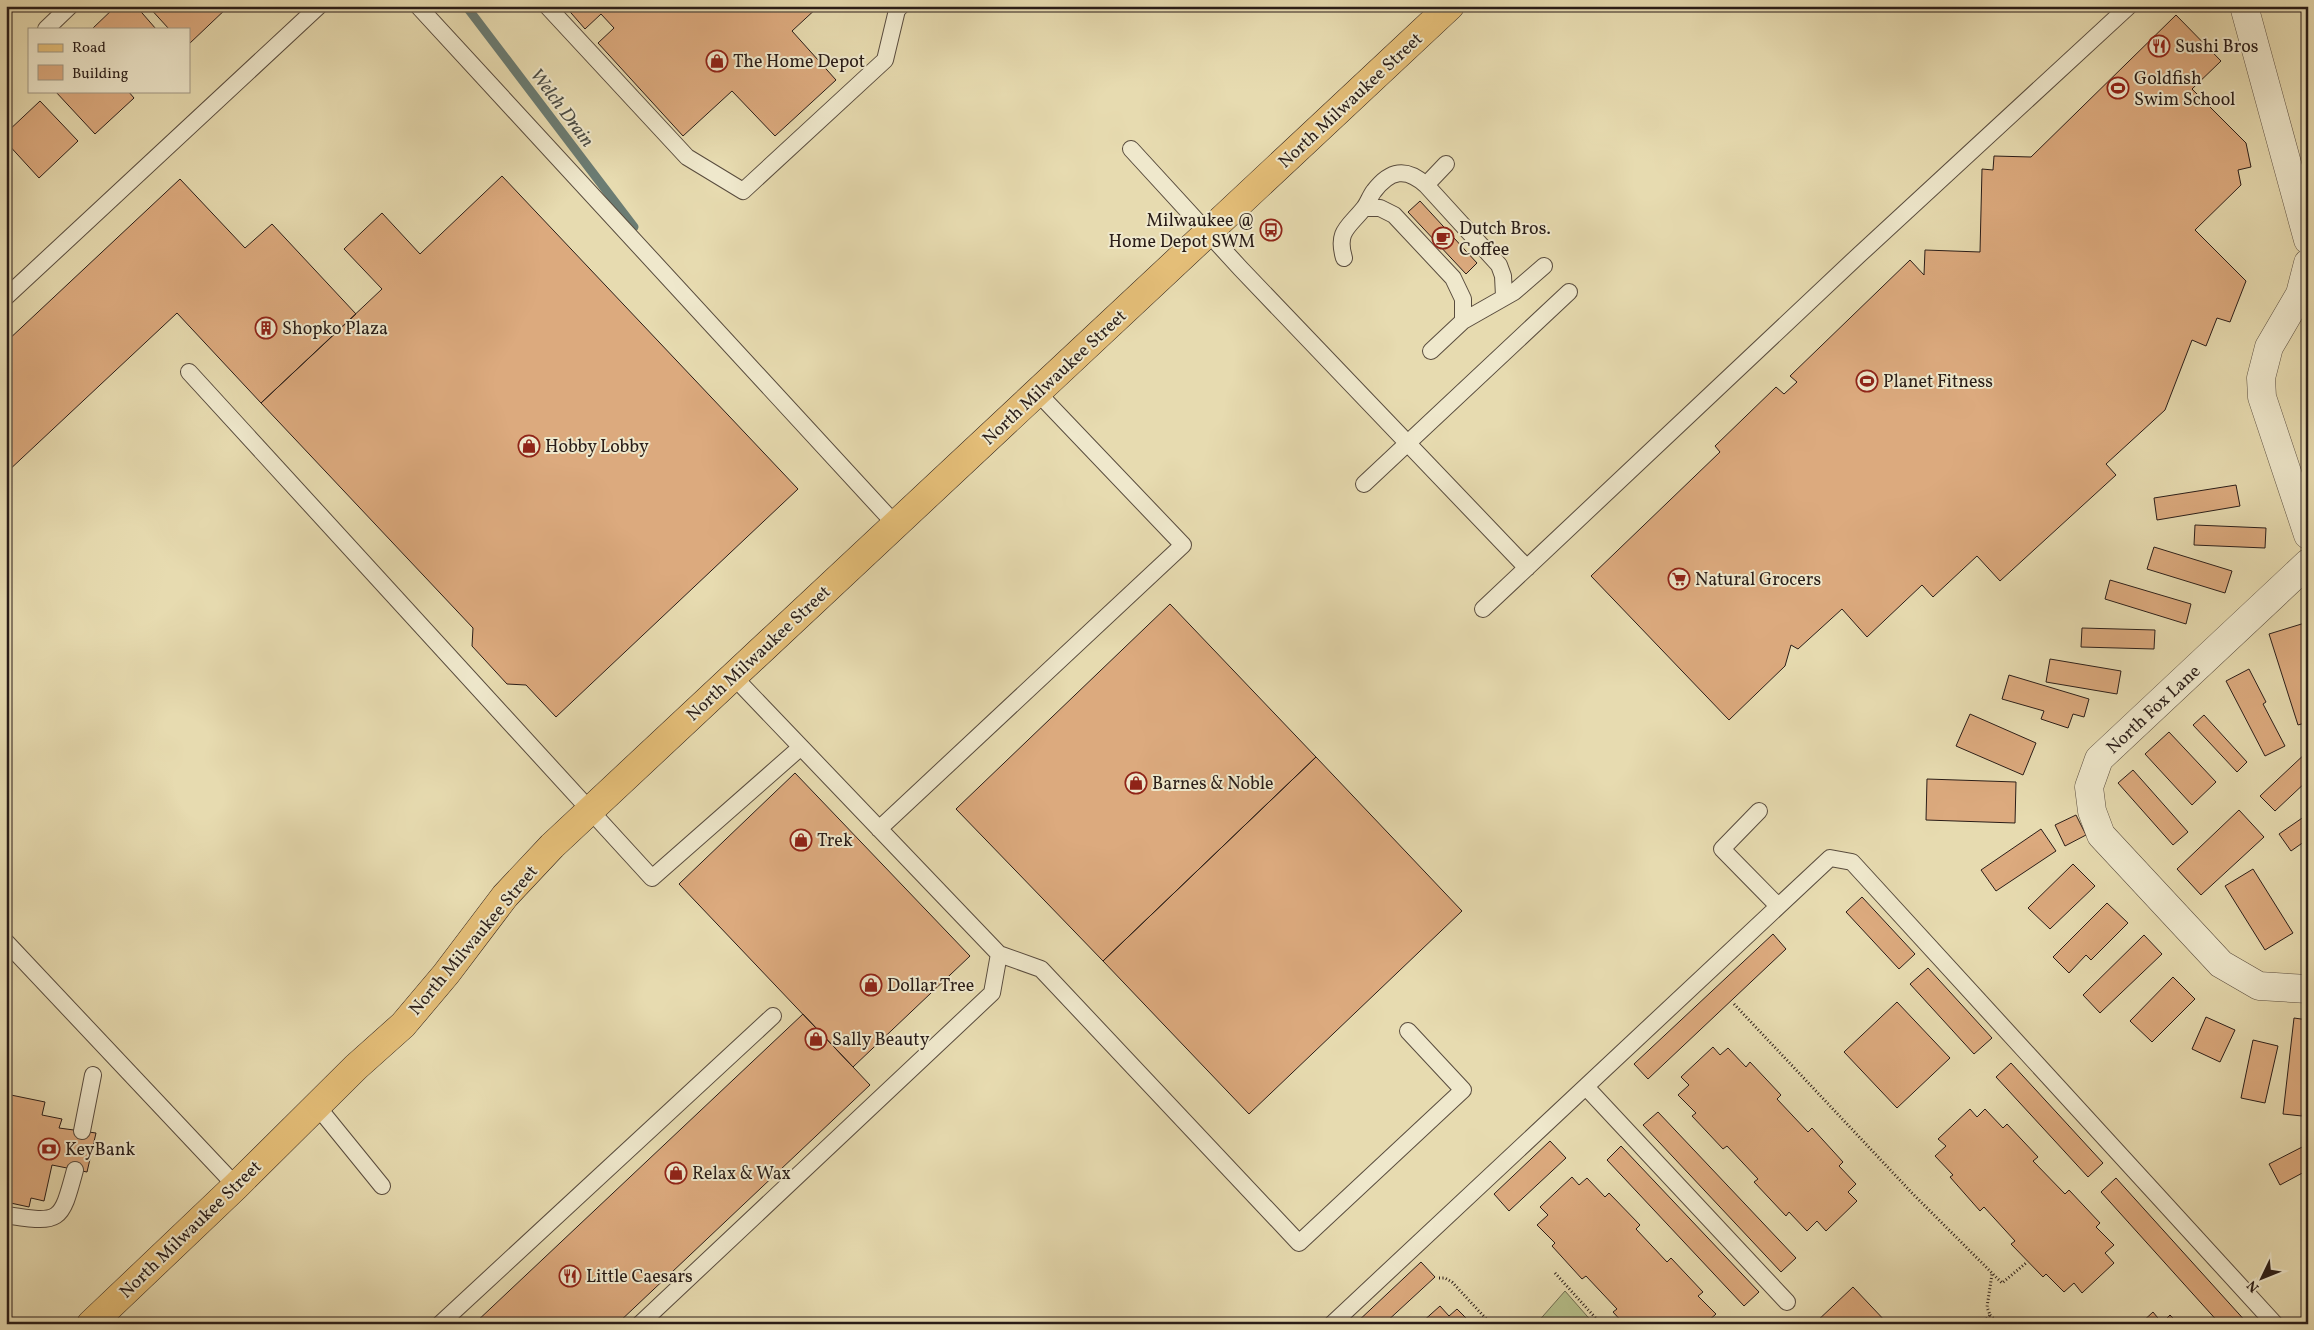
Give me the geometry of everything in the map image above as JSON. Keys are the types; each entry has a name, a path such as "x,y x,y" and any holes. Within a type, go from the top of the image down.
{"main road":[{"name":"North Milwaukee Street","path":"91,1324 403,1025 446,974 505,896 590,810 1450,6"}],"street":[{"path":"2244,6 2308,240"},
{"path":"2308,263 2300,294 2269,347 2261,378 2262,397 2308,535"},
{"name":"North Fox Lane","path":"2308,563 2099,759 2089,787 2092,811 2101,835 2221,964 2259,986 2304,991 2308,989"}],"lane":[{"path":"47,28 70,6"},
{"path":"6,297 319,6"},
{"path":"418,6 896,524"},
{"path":"547,6 687,158 743,191 885,60 897,10 901,6"},
{"path":"1483,609 1852,261 2130,6"},
{"path":"1132,149 1207,232 1527,568"},
{"path":"1426,185 1446,164"},
{"path":"1344,258 1340,246 1344,230 1364,208 1374,191 1392,175 1404,172 1416,176 1426,185 1500,265 1503,276 1504,296"},
{"path":"1364,208 1380,208 1394,215 1453,278 1463,300 1463,321"},
{"path":"1431,351 1463,321 1514,292 1544,266"},
{"path":"1364,484 1568,292"},
{"path":"189,372 652,878 801,747"},
{"path":"879,829 1183,545 1037,392"},
{"path":"733,676 999,954 1041,969 1299,1242 1463,1090 1408,1031"},
{"path":"1758,811 1722,849 1778,906"},
{"path":"1332,1324 1830,858 1852,862 2275,1324"},
{"path":"6,942 236,1186"},
{"path":"640,1324 992,993 999,954"},
{"path":"440,1324 773,1016"},
{"path":"82,1131 92,1075"},
{"path":"1586,1087 1787,1302"},
{"path":"317,1106 382,1186"},
{"path":"6,1215 40,1221 53,1218 65,1207 75,1170"}],"path":[{"path":"1734,1004 1912,1193 2002,1283 2026,1263"},
{"path":"1992,1273 1987,1307 1990,1315 1999,1324"},
{"path":"1555,1274 1601,1324"},
{"path":"1439,1278 1445,1278 1452,1282 1491,1324"},
{"path":"1982,1324 1990,1315"},
{"path":"1591,1324 1596,1319"}],"green space":[{"path":"1565,1291 1594,1324 1536,1324"}],"building":[{"path":"6,6 19,6 6,18"},
{"path":"116,6 136,6 155,28 93,28"},
{"path":"148,6 229,6 190,43 190,28 168,28"},
{"name":"The Home Depot","path":"565,6 819,6 792,31 836,80 775,136 732,91 683,136 598,43 614,28 601,14 585,29"},
{"path":"2176,15 2221,61 2192,89 2246,143 2251,167 2238,170 2241,185 2195,230 2246,281 2230,322 2217,318 2206,346 2192,340 2165,410 2106,464 2116,475 2000,581 1977,556 1933,597 1922,585 1867,637 1842,609 1798,649 1791,645 1785,666 1729,720 1591,576 1720,452 1715,446 1776,387 1784,394 1797,382 1790,376 1910,260 1924,275 1925,250 1980,252 1982,169 1993,170 1994,156 2031,157"},
{"path":"56,92 129,92 134,98 95,134"},
{"path":"40,101 78,141 39,178 6,142 6,133"},
{"name":"Hobby Lobby","path":"502,176 798,489 556,717 526,685 507,684 472,646 473,628 261,403 382,289 344,249 382,213 420,254"},
{"name":"Shopko Plaza","path":"180,179 245,248 272,224 356,314 261,403 177,313 6,473 6,342"},
{"name":"Dutch Bros. Coffee","path":"1420,201 1477,263 1466,274 1408,212"},
{"path":"2236,485 2240,506 2157,520 2154,498"},
{"path":"2195,525 2266,528 2265,548 2194,545"},
{"path":"2154,547 2232,571 2225,593 2147,569"},
{"path":"2110,580 2191,604 2186,624 2105,599"},
{"name":"Barnes & Noble","path":"1170,604 1316,757 1103,961 956,809"},
{"path":"2308,622 2308,722 2298,725 2269,634"},
{"path":"2082,628 2155,630 2154,649 2081,647"},
{"path":"2050,659 2121,671 2117,694 2046,682"},
{"path":"2249,669 2266,702 2263,704 2285,746 2265,756 2226,681"},
{"path":"2009,675 2089,699 2084,717 2073,714 2068,728 2041,719 2044,711 2002,699"},
{"path":"1970,714 2036,743 2023,775 1956,746"},
{"path":"2204,715 2247,762 2237,772 2193,725"},
{"path":"2169,732 2216,782 2192,805 2145,754"},
{"path":"2308,751 2308,780 2275,811 2260,796"},
{"path":"1316,757 1462,911 1249,1114 1103,961"},
{"path":"2133,770 2188,832 2173,845 2118,783"},
{"path":"795,773 970,956 853,1067 679,884"},
{"path":"1927,779 2016,782 2015,823 1926,820"},
{"path":"2239,810 2264,837 2201,895 2177,869"},
{"path":"2308,814 2308,839 2291,851 2279,834"},
{"path":"2076,815 2086,835 2065,846 2055,825"},
{"path":"2041,829 2056,851 1996,891 1981,870"},
{"path":"2073,864 2095,886 2050,929 2028,908"},
{"path":"2253,869 2293,933 2265,950 2225,886"},
{"path":"1862,897 1915,954 1899,969 1846,912"},
{"path":"2107,903 2128,923 2091,960 2086,955 2069,973 2053,957"},
{"path":"1773,934 1786,949 1648,1079 1634,1064"},
{"path":"2144,935 2162,954 2100,1013 2083,995"},
{"path":"1928,968 1992,1038 1974,1054 1910,984"},
{"path":"2173,977 2195,999 2152,1042 2130,1021"},
{"path":"1897,1002 1950,1058 1897,1108 1844,1052"},
{"path":"803,1014 870,1085 617,1324 474,1324"},
{"path":"2206,1017 2235,1030 2220,1062 2192,1049"},
{"path":"2294,1018 2308,1020 2308,1066 2302,1116 2283,1114"},
{"path":"2253,1040 2278,1046 2265,1103 2241,1098"},
{"path":"1713,1047 1720,1055 1728,1048 1746,1067 1750,1062 1781,1095 1777,1099 1808,1132 1812,1128 1843,1162 1839,1166 1856,1184 1848,1192 1857,1201 1826,1231 1817,1221 1807,1231 1789,1212 1786,1216 1754,1182 1758,1179 1727,1146 1723,1149 1692,1116 1696,1113 1678,1095 1689,1085 1681,1077"},
{"path":"2011,1063 2103,1163 2088,1177 1996,1077"},
{"name":"KeyBank","path":"6,1094 45,1102 42,1115 62,1119 59,1128 96,1133 87,1172 52,1165 44,1201 31,1198 29,1207 6,1202"},
{"path":"1970,1109 1977,1117 1985,1109 2003,1128 2007,1124 2038,1157 2033,1161 2065,1194 2069,1190 2100,1223 2096,1227 2114,1245 2105,1253 2114,1263 2082,1293 2074,1283 2064,1292 2046,1274 2043,1277 2011,1244 2015,1241 1984,1207 1980,1211 1950,1177 1953,1175 1935,1156 1946,1146 1938,1139"},
{"path":"1658,1112 1796,1258 1781,1272 1643,1125"},
{"path":"1550,1141 1566,1158 1509,1211 1494,1194"},
{"path":"2308,1144 2308,1170 2280,1185 2269,1164"},
{"path":"1621,1146 1759,1292 1744,1306 1607,1160"},
{"path":"1572,1177 1579,1185 1587,1178 1605,1197 1609,1193 1640,1225 1636,1229 1667,1262 1671,1258 1703,1292 1698,1296 1716,1314 1707,1322 1709,1324 1624,1324 1613,1312 1617,1309 1586,1276 1582,1279 1552,1246 1555,1243 1537,1225 1548,1215 1540,1207"},
{"path":"2116,1178 2248,1324 2220,1324 2101,1192"},
{"path":"1421,1262 1435,1277 1384,1324 1355,1324"},
{"path":"1853,1287 1888,1324 1814,1324"},
{"path":"1440,1306 1449,1316 1457,1309 1472,1324 1414,1324 1418,1320 1421,1323"},
{"path":"2153,1312 2162,1323 2170,1315 2179,1324 2140,1324"}],"waterway":[{"name":"Welch Drain","path":"466,6 634,227"}],"place":[{"name":"Sushi Bros","path":"2159,46"},
{"name":"The Home Depot","path":"717,61"},
{"name":"Goldfish Swim School","path":"2118,88"},
{"name":"Milwaukee @ Home Depot SWM","path":"1271,230"},
{"name":"Dutch Bros. Coffee","path":"1443,238"},
{"name":"Shopko Plaza","path":"266,328"},
{"name":"Planet Fitness","path":"1867,381"},
{"name":"Hobby Lobby","path":"529,446"},
{"name":"Natural Grocers","path":"1679,579"},
{"name":"Barnes & Noble","path":"1136,783"},
{"name":"Trek","path":"801,840"},
{"name":"Dollar Tree","path":"871,985"},
{"name":"Sally Beauty","path":"816,1039"},
{"name":"KeyBank","path":"49,1149"},
{"name":"Relax & Wax","path":"676,1173"},
{"name":"Little Caesars","path":"570,1276"}]}
